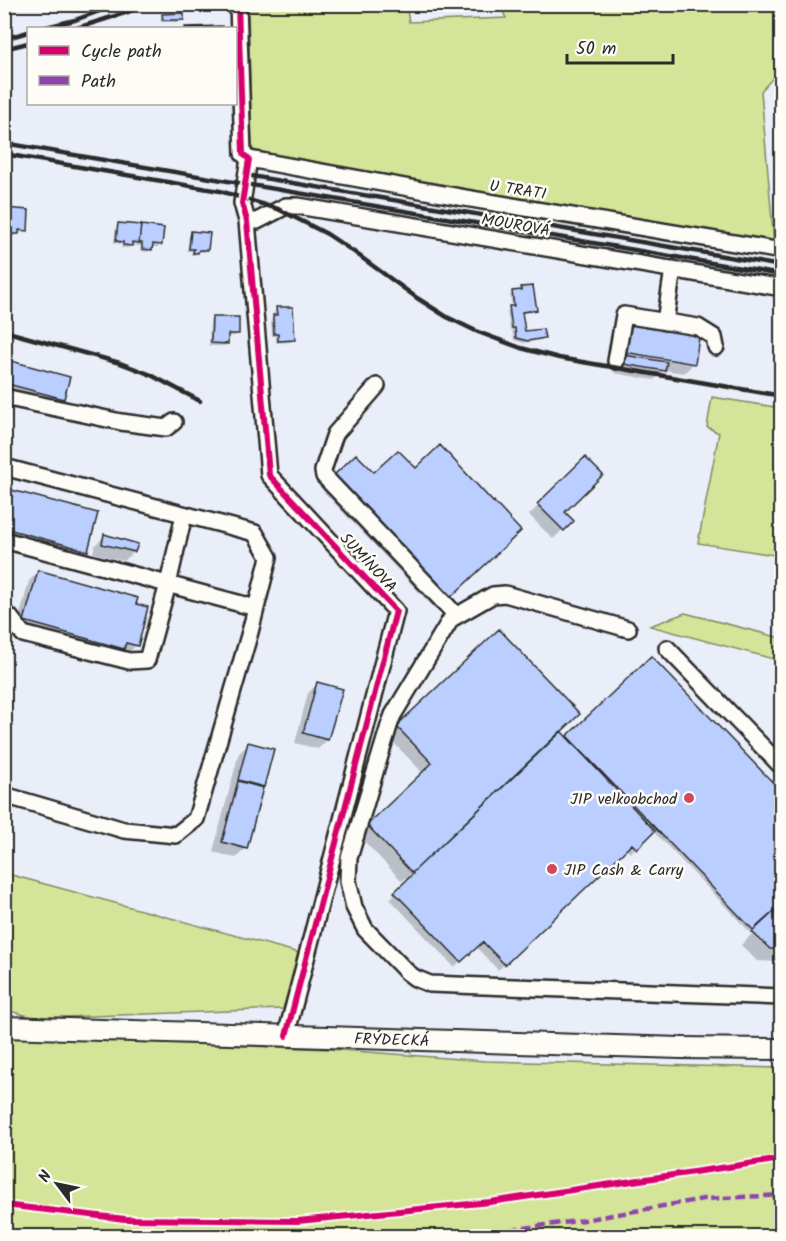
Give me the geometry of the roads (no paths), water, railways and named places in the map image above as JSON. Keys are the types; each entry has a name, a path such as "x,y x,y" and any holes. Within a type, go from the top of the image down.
{"main road":[{"name":"FRÝDECKÁ","path":"4,1027 681,1048 782,1049"}],"street":[{"path":"238,4 246,156"},
{"name":"SUMÍNOVA","path":"246,156 242,203 247,221 269,475 396,611 286,1036"},
{"name":"U TRATI","path":"246,156 442,194 782,251"},
{"name":"MOUROVÁ","path":"247,221 257,221 286,206 298,206 782,288"},
{"path":"665,322 673,269"},
{"path":"616,361 624,315 698,327 714,337 716,347"},
{"path":"377,386 335,434 322,471 324,476 456,615"},
{"path":"4,397 121,422 166,428 174,422"},
{"path":"4,467 255,533 269,557 196,819 176,835 124,830 4,795"},
{"path":"4,615 10,617 23,634 129,661 147,660 184,515"},
{"path":"4,540 256,608"},
{"path":"628,629 505,594 493,595 456,615 447,625 393,715 351,849 348,881 354,907 365,929 407,972 430,984 782,997"},
{"path":"667,648 782,767"}],"railway":[{"path":"46,27 75,20 119,4"},
{"path":"80,27 128,12 145,4"},
{"path":"4,39 27,32"},
{"path":"4,49 27,43"},
{"path":"4,143 782,275"},
{"path":"4,154 220,191 278,209 327,234 447,317 478,332 521,348 559,358 782,396"},
{"path":"246,175 782,266"},
{"path":"4,331 120,363 149,374 200,401"}],"place":[{"name":"JIP velkoobchod","path":"689,798"},
{"name":"JIP Cash & Carry","path":"552,869"}]}
